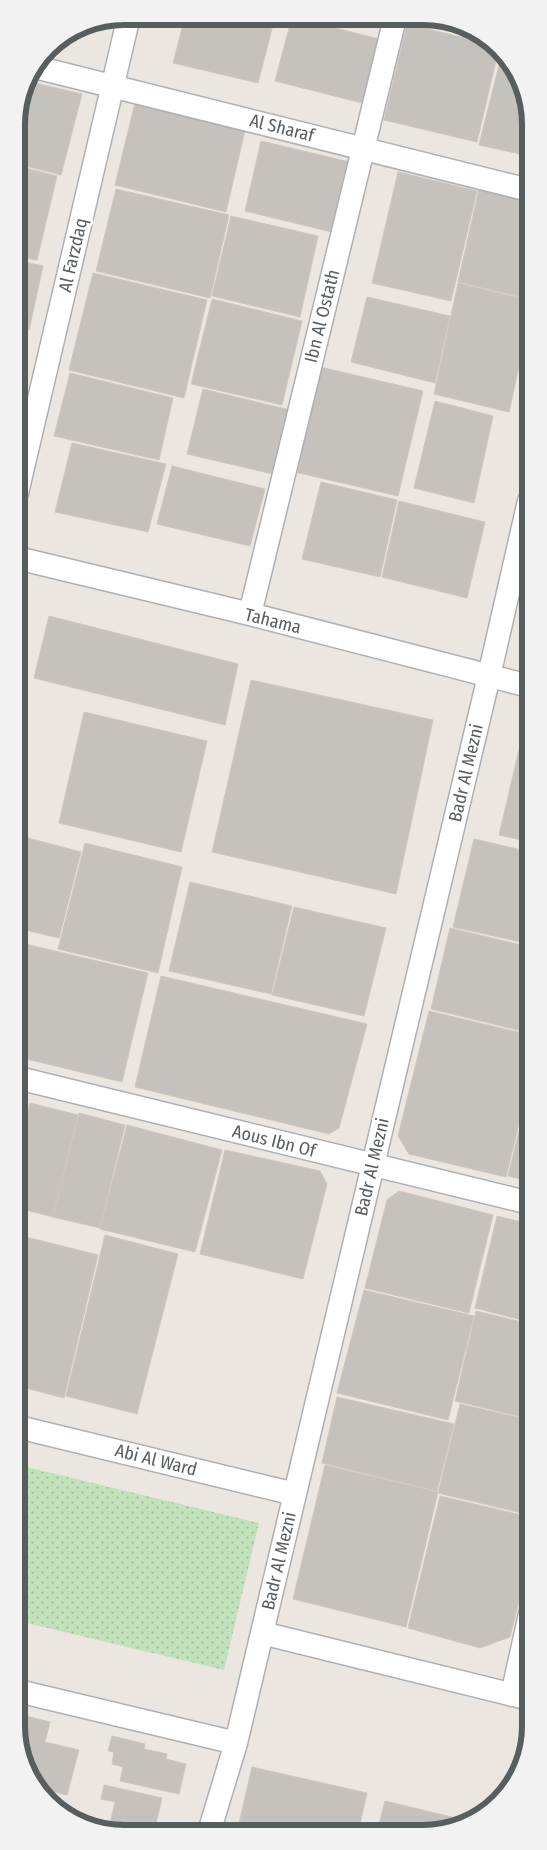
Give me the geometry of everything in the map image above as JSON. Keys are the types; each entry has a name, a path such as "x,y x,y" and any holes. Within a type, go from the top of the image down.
{"street":[{"name":"Al Farzdaq","path":"25,460 127,25"},
{"name":"Ibn Al Ostath","path":"250,614 393,25"},
{"name":"Al Sharaf","path":"42,69 522,188"},
{"name":"Badr Al Mezni","path":"211,1825 236,1743 522,531"},
{"name":"Tahama","path":"25,560 250,614 522,684"},
{"name":"Aous Ibn Of","path":"25,1080 522,1201"},
{"name":"Abi Al Ward","path":"25,1429 295,1494"},
{"path":"262,1633 521,1697"},
{"path":"25,1693 236,1743"}],"green space":[{"path":"25,1467 259,1523 224,1670 25,1623"}],"building":[{"path":"183,25 273,25 258,83 173,63"},
{"path":"290,25 324,25 379,39 362,103 275,81"},
{"path":"407,25 476,41 497,58 477,142 384,120"},
{"path":"428,25 455,30 463,34"},
{"path":"500,62 509,75 517,92 521,111 522,154 479,145"},
{"path":"34,83 82,94 61,175 25,166 25,118 28,99"},
{"path":"136,99 246,126 226,212 115,185"},
{"path":"261,141 354,163 336,233 245,211"},
{"path":"25,168 57,176 37,260 25,258"},
{"path":"398,172 477,191 451,301 372,283"},
{"path":"116,189 229,215 210,298 96,271"},
{"path":"479,189 522,199 522,297 458,282"},
{"path":"231,216 318,236 300,317 212,296"},
{"path":"25,262 43,266 29,330 25,329"},
{"path":"93,273 207,300 184,398 69,370"},
{"path":"458,283 522,298 522,352 509,412 434,394"},
{"path":"367,297 450,316 435,383 351,362"},
{"path":"212,299 302,321 282,405 191,384"},
{"path":"320,367 423,391 398,496 295,472"},
{"path":"70,373 173,398 159,460 54,436"},
{"path":"203,389 290,410 273,474 187,454"},
{"path":"435,401 493,416 474,503 414,488"},
{"path":"72,443 166,464 148,532 55,512"},
{"path":"172,466 265,489 250,546 157,524"},
{"path":"321,482 397,500 380,577 302,559"},
{"path":"399,501 485,522 467,598 382,577"},
{"path":"49,616 238,664 225,725 34,678"},
{"path":"251,680 433,720 396,894 212,852"},
{"path":"84,712 207,741 181,852 59,823"},
{"path":"522,737 522,840 499,835"},
{"path":"25,837 81,852 59,938 25,930"},
{"path":"474,839 522,850 522,942 453,927"},
{"path":"85,843 182,867 158,973 58,949"},
{"path":"190,882 292,906 271,994 169,971"},
{"path":"294,907 386,928 364,1016 272,995"},
{"path":"450,928 522,945 522,1031 431,1009"},
{"path":"25,944 148,973 122,1082 25,1059"},
{"path":"161,976 367,1024 339,1128 329,1134 135,1087"},
{"path":"429,1011 522,1033 522,1111 506,1177 409,1154 398,1136"},
{"path":"30,1103 78,1115 53,1217 25,1210 25,1123"},
{"path":"79,1113 125,1125 100,1228 53,1217"},
{"path":"522,1119 522,1179 508,1176"},
{"path":"127,1125 222,1150 195,1252 100,1229"},
{"path":"225,1150 320,1171 327,1184 303,1279 200,1254"},
{"path":"399,1191 493,1215 469,1313 365,1288 387,1200"},
{"path":"497,1216 522,1222 522,1320 475,1308"},
{"path":"105,1235 178,1254 137,1414 66,1396"},
{"path":"25,1237 98,1255 64,1398 25,1388"},
{"path":"364,1290 474,1316 448,1420 337,1393"},
{"path":"476,1311 522,1322 522,1417 455,1401"},
{"path":"337,1397 454,1424 437,1491 322,1463"},
{"path":"460,1404 522,1418 522,1513 438,1493"},
{"path":"325,1465 438,1492 406,1627 293,1599"},
{"path":"440,1496 522,1515 522,1589 510,1637 480,1648 408,1628"},
{"path":"25,1716 50,1722 45,1742 79,1750 67,1795 50,1791 35,1770 27,1745"},
{"path":"112,1736 145,1744 144,1749 167,1754 166,1759 186,1764 179,1794 120,1781 123,1767 112,1764 114,1752 108,1751"},
{"path":"252,1767 367,1793 360,1825 239,1825"},
{"path":"104,1785 162,1798 156,1825 110,1824 115,1802 101,1799"},
{"path":"385,1801 458,1819 429,1825 379,1825"}]}
